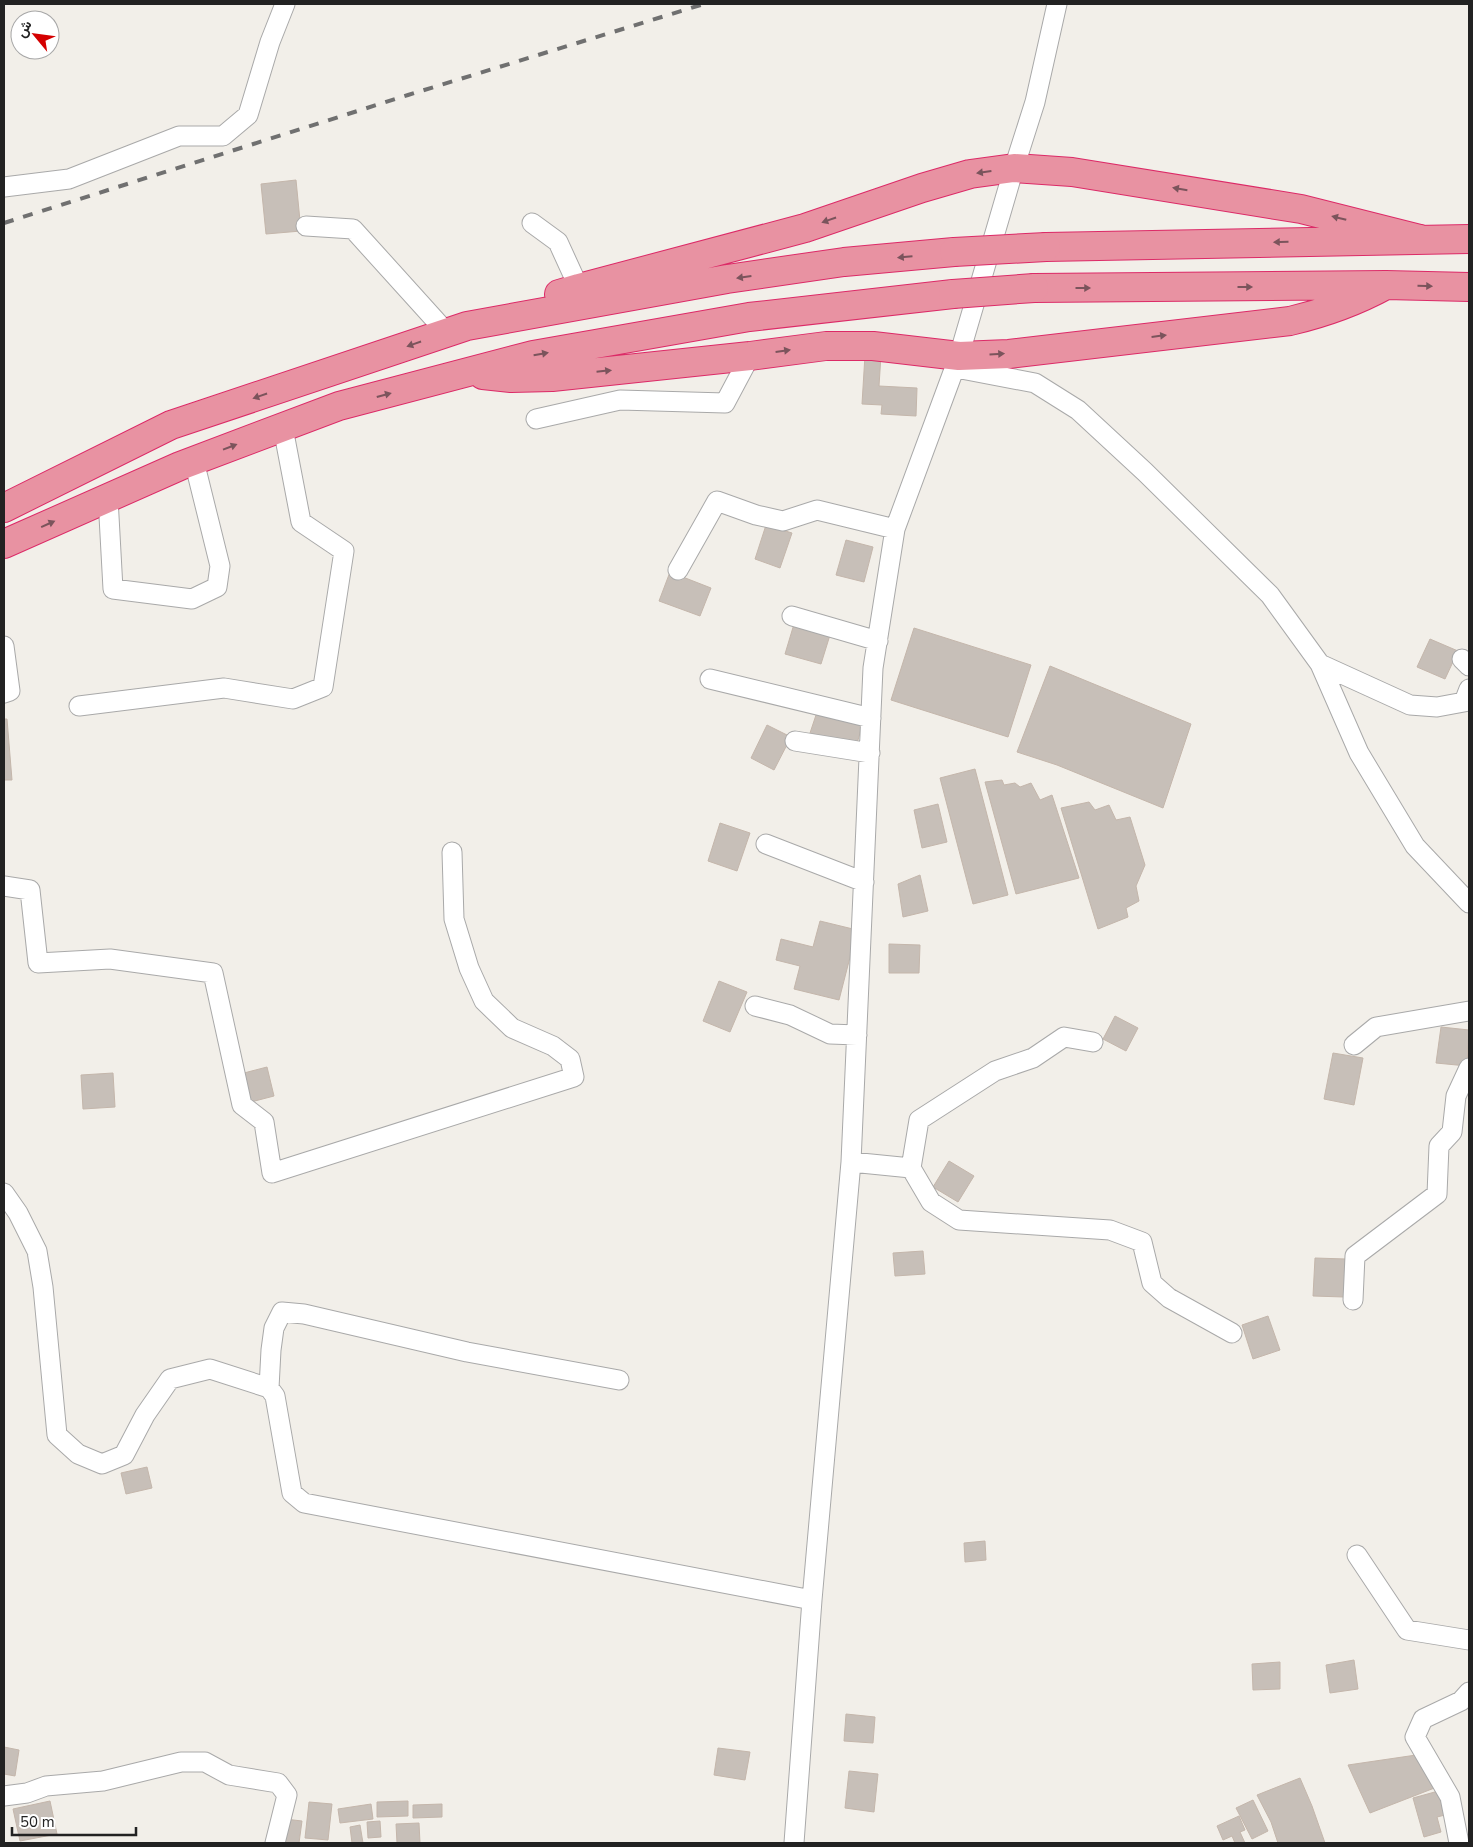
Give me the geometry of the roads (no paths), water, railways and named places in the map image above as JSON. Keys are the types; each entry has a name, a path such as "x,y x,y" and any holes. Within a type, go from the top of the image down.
{"highway":[{"path":"4,508 171,425 579,288 805,228 922,188 970,174 1014,168 1072,172 1301,209 1420,239"},
{"path":"457,329 727,279 844,262 954,252 1046,247 1420,239 1469,240"},
{"path":"469,372 490,376 531,378 750,356 811,347 850,345 873,346 958,362 1010,354 1290,321 1349,304 1386,286"},
{"path":"4,544 194,461 339,406 533,355 749,317 953,294 1034,288 1469,287"}],"street":[{"path":"4,187 69,179 179,136 223,136 248,115 270,42 285,4"},
{"path":"794,1843 812,1600 851,1162 873,668 895,528 958,362 1035,102 1057,4"},
{"path":"532,223 558,242 579,288"},
{"path":"306,226 353,229 457,329"},
{"path":"536,419 620,400 725,403 750,356"},
{"path":"958,362 1034,383 1078,410 1270,595 1320,664 1359,753 1415,846 1469,902"},
{"path":"78,706 224,688 293,699 323,687 344,550 301,522 283,428"},
{"path":"108,498 113,589 192,599 217,587 220,566 194,461"},
{"path":"678,570 717,501 783,521 817,510 895,528"},
{"path":"792,616 878,641"},
{"path":"4,646 10,691 4,693"},
{"path":"1320,664 1410,705 1437,707 1464,702 1469,689"},
{"path":"710,679 871,718"},
{"path":"795,741 870,753"},
{"path":"766,844 864,882"},
{"path":"4,886 30,890 38,963 110,959 213,973 242,1105 264,1122 272,1173 574,1077 570,1059 553,1046 512,1028 484,1001 469,968 454,919 452,852"},
{"path":"756,1006 790,1015 830,1034 857,1035"},
{"path":"1354,1045 1376,1027 1469,1011"},
{"path":"1093,1042 1064,1037 1033,1058 996,1071 920,1120 910,1168 931,1202 959,1220 1110,1230 1142,1242 1152,1284 1169,1298 1232,1333"},
{"path":"1353,1300 1355,1256 1437,1194 1439,1146 1452,1132 1456,1096 1469,1068"},
{"path":"851,1162 910,1168"},
{"path":"4,1193 18,1213 37,1250 43,1287 57,1435 78,1454 102,1464 124,1455 145,1415 170,1379 210,1369 269,1388 275,1396 292,1492 304,1503 812,1600"},
{"path":"269,1388 274,1328 282,1312 304,1314 466,1352 619,1380"},
{"path":"1358,1555 1407,1630 1469,1640"},
{"path":"1459,1843 1450,1797 1415,1737 1423,1719 1461,1702 1469,1692"},
{"path":"4,1796 27,1793 46,1786 103,1781 182,1762 205,1762 229,1776 278,1783 287,1795 275,1843"}],"railway":[{"path":"4,223 408,95 704,4"}]}
